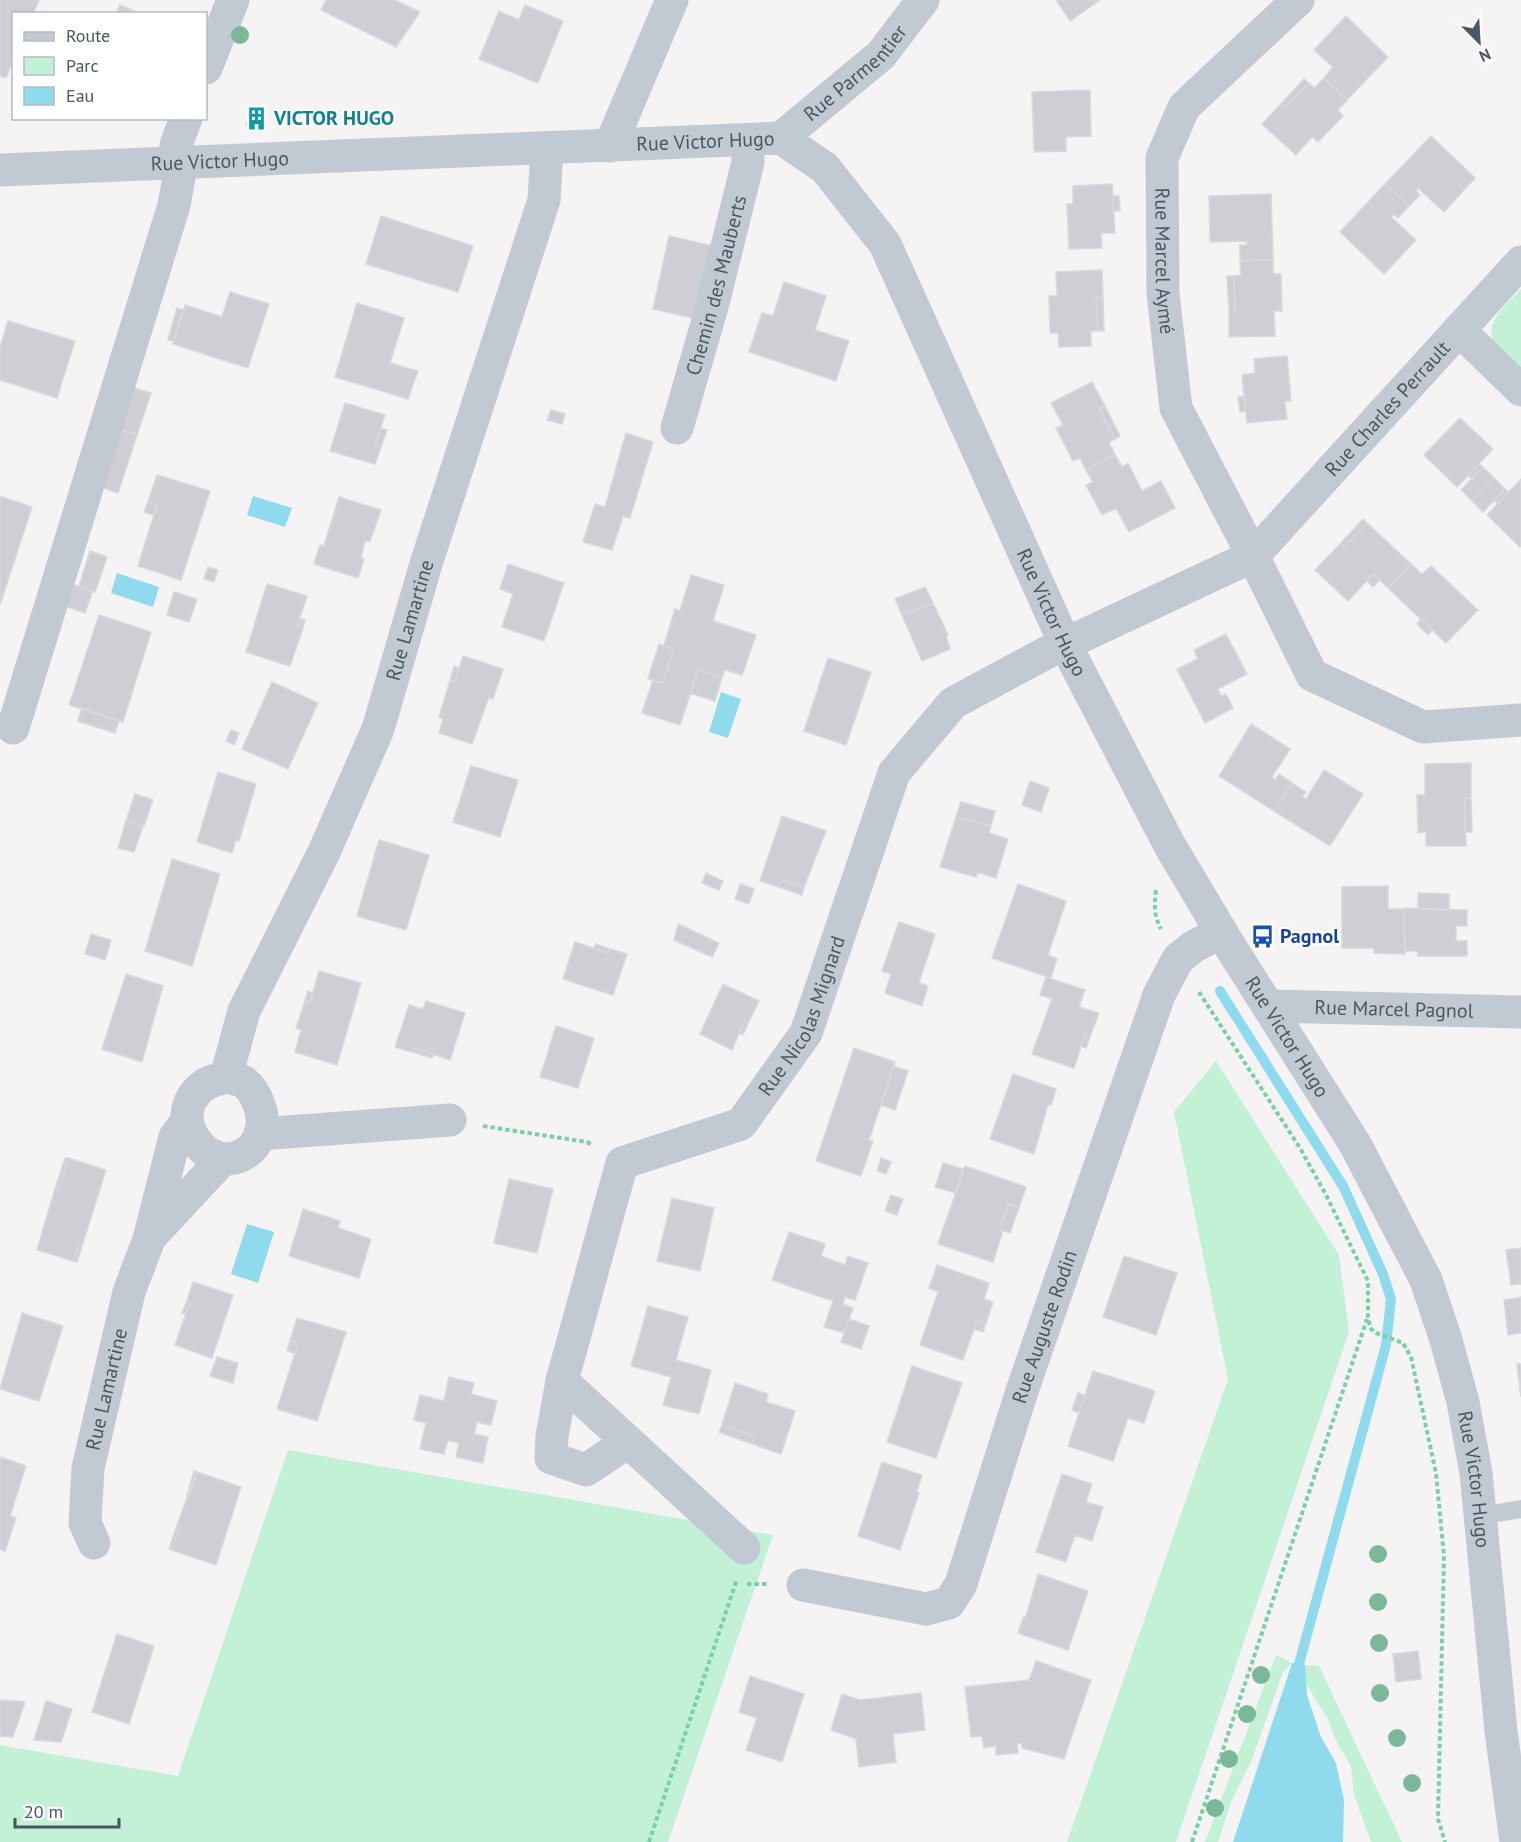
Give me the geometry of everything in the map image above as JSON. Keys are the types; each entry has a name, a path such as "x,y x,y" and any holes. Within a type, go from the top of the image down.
{"street":[{"path":"207,65 233,0"},
{"path":"610,146 672,0"},
{"name":"Rue Parmentier","path":"781,138 881,55 923,0"},
{"name":"Rue Marcel Aymé","path":"1253,556 1176,408 1163,293 1162,158 1184,107 1298,0"},
{"path":"13,728 174,205 182,161 176,145 185,120"},
{"name":"Rue Victor Hugo","path":"0,170 781,138 825,168 885,244 1065,644 1170,846 1172,877 1221,932 1355,1144 1426,1280 1463,1402 1476,1473 1501,1731 1516,1842"},
{"name":"Chemin des Mauberts","path":"676,428 716,292 748,162 747,140"},
{"name":"Rue Lamartine","path":"226,1077 244,1011 324,852 378,729 426,564 544,200 547,148"},
{"name":"Rue Charles Perrault","path":"1065,644 1253,556 1521,262"},
{"path":"1459,330 1521,390"},
{"path":"1253,556 1312,675 1423,727 1521,720"},
{"name":"Rue Nicolas Mignard","path":"622,1163 741,1124 806,1033 894,772 953,703 1065,644"},
{"name":"Rue Auguste Rodin","path":"803,1585 926,1609 948,1603 961,1584 1022,1391 1160,995 1178,959 1192,947 1221,932"},
{"name":"Rue Marcel Pagnol","path":"1268,1006 1521,1012"},
{"path":"226,1077 243,1082 255,1094 263,1114 261,1134 253,1148 240,1157 222,1160 204,1150 194,1139 186,1122 186,1114 192,1098 205,1084 226,1077"},
{"path":"261,1134 450,1120"},
{"name":"Rue Lamartine","path":"94,1543 85,1523 88,1468 129,1292 149,1239 175,1137 186,1122"},
{"name":"Rue Lamartine","path":"149,1239 222,1160"},
{"path":"622,1163 562,1381 550,1458 586,1470 628,1442"},
{"path":"562,1381 740,1545"}],"lane":[{"path":"1480,1516 1521,1509"}],"path":[{"path":"1172,877 1154,905 1157,922 1178,959 1300,1148 1325,1193 1368,1281 1370,1328 1376,1333 1403,1342 1411,1357 1437,1485 1444,1556 1438,1819 1445,1842"},
{"path":"450,1120 587,1142 622,1163"},
{"path":"1192,1842 1368,1317"},
{"path":"649,1842 737,1583 740,1545"}],"green space":[{"path":"1521,289 1521,370 1496,348 1491,331 1497,316"},
{"path":"1216,1061 1339,1255 1349,1332 1176,1842 1067,1842 1228,1379 1174,1112"},
{"path":"288,1450 773,1535 668,1842 0,1842 0,1745 178,1776"},
{"path":"1276,1655 1292,1663 1283,1672 1251,1762 1231,1802 1218,1842 1205,1842"},
{"path":"1305,1665 1319,1666 1402,1842 1371,1842 1354,1795 1351,1766 1336,1741 1327,1717 1306,1684"}],"water":[{"path":"253,496 292,508 285,527 247,515"},
{"path":"117,573 159,587 153,607 111,593"},
{"path":"721,692 741,699 728,738 709,732"},
{"path":"247,1224 274,1232 258,1283 231,1274"},
{"path":"1292,1663 1305,1665 1307,1695 1321,1737 1336,1763 1344,1800 1343,1842 1233,1842"}],"building":[{"path":"0,0 39,0 34,12 12,12 12,64 6,78 0,76"},
{"path":"326,0 395,0 420,12 396,47 321,10"},
{"path":"1056,0 1100,0 1070,21"},
{"path":"120,5 136,12 117,12"},
{"path":"525,5 563,21 538,83 479,59 499,11 519,20"},
{"path":"1346,16 1388,57 1347,100 1324,78 1333,67 1314,50"},
{"path":"1324,78 1347,100 1338,110 1343,116 1318,142 1312,137 1296,155 1262,124 1281,104 1285,108 1309,83 1314,88"},
{"path":"1304,79 1309,83 1285,108 1281,104"},
{"path":"1090,90 1091,136 1066,137 1066,151 1034,152 1032,92"},
{"name":"VICTOR HUGO","path":"255,107 265,112 256,130 246,125"},
{"path":"1431,136 1475,178 1444,212 1418,188 1416,191 1420,195 1409,206 1385,184"},
{"path":"1112,184 1115,233 1101,233 1102,248 1069,249 1067,204 1073,204 1073,186"},
{"path":"1385,184 1409,206 1398,218 1394,214 1391,217 1416,240 1384,274 1340,232"},
{"path":"1271,194 1273,260 1240,261 1240,245 1247,245 1247,241 1210,242 1209,196"},
{"path":"1113,196 1119,196 1120,211 1113,211"},
{"path":"381,216 473,246 458,292 366,264"},
{"path":"669,236 713,246 697,319 653,309"},
{"path":"1273,260 1273,274 1281,274 1282,311 1274,311 1275,336 1229,337 1229,310 1235,310 1234,276 1241,275 1240,261"},
{"path":"1102,270 1103,297 1096,297 1098,331 1091,331 1091,346 1059,347 1058,333 1050,333 1049,296 1057,296 1056,272"},
{"path":"1227,276 1234,276 1235,310 1229,310"},
{"path":"784,282 826,296 815,330 849,341 836,381 749,352 762,313 773,316"},
{"path":"230,292 269,304 248,368 173,344 185,305 222,317"},
{"path":"1096,297 1103,297 1104,331 1098,331"},
{"path":"357,303 404,318 390,363 418,371 408,399 335,377"},
{"path":"177,308 183,310 173,341 168,340"},
{"path":"8,321 75,341 57,398 0,380 0,348"},
{"path":"1287,356 1291,401 1285,401 1287,419 1247,423 1242,375 1255,373 1254,359"},
{"path":"1092,382 1105,406 1099,409 1115,439 1109,442 1115,455 1086,470 1080,458 1073,461 1056,428 1063,425 1051,403"},
{"path":"131,387 151,393 137,435 118,429"},
{"path":"1244,396 1246,411 1240,412 1238,397"},
{"path":"345,403 385,415 375,445 381,447 375,464 330,451"},
{"path":"1105,406 1120,436 1115,439 1099,409"},
{"path":"551,410 565,414 562,424 547,420"},
{"path":"1460,418 1493,449 1457,487 1424,455"},
{"path":"381,428 387,430 381,447 375,445"},
{"path":"120,429 137,435 118,493 101,487"},
{"path":"626,433 653,442 630,518 623,516 612,550 583,542 595,504 605,507"},
{"path":"1115,455 1122,467 1128,463 1142,491 1161,481 1175,508 1129,532 1116,508 1102,515 1086,485 1093,482 1086,470"},
{"path":"1479,464 1483,467 1472,479 1468,475"},
{"path":"1483,467 1494,478 1472,501 1461,490"},
{"path":"157,475 210,491 181,580 138,566 157,505 148,502"},
{"path":"1494,478 1505,489 1483,512 1472,501"},
{"path":"1521,479 1521,546 1520,547 1487,515"},
{"path":"1505,489 1509,492 1498,504 1494,500"},
{"path":"0,496 32,507 0,605"},
{"path":"339,497 381,510 370,542 365,541 361,558 364,559 358,578 314,564 320,545 324,546"},
{"path":"148,502 157,505 154,515 144,512"},
{"path":"1363,519 1367,523 1344,548 1340,544"},
{"path":"1367,523 1411,564 1388,588 1373,574 1348,601 1315,570 1340,544 1344,548"},
{"path":"90,551 107,557 95,592 79,586"},
{"path":"508,564 564,583 544,641 502,627 513,594 500,589"},
{"path":"1411,564 1422,574 1431,566 1478,610 1446,643 1388,588"},
{"path":"208,567 218,570 214,582 204,579"},
{"path":"1373,574 1380,580 1373,587 1367,581"},
{"path":"691,575 724,585 713,621 756,635 742,675 725,670 722,677 698,670 680,725 642,713 653,680 663,683 674,649 664,645 675,609 680,611"},
{"path":"69,583 93,591 85,613 62,605"},
{"path":"267,584 307,596 297,626 303,628 290,666 246,652"},
{"path":"925,587 933,603 902,615 895,599"},
{"path":"174,592 197,599 189,622 167,615"},
{"path":"933,603 948,635 946,636 950,649 922,661 902,615"},
{"path":"99,615 151,632 123,722 69,705"},
{"path":"300,618 305,620 303,628 297,626"},
{"path":"1421,619 1432,630 1428,635 1417,624"},
{"path":"1226,634 1247,674 1218,689 1221,696 1226,694 1233,708 1205,723 1177,669 1198,659 1194,650"},
{"path":"659,644 674,649 663,683 648,679"},
{"path":"463,656 503,669 493,699 489,697 472,744 439,733 443,719 439,717 450,680 455,682"},
{"path":"828,658 871,672 846,745 804,731"},
{"path":"454,666 459,668 455,682 450,680"},
{"path":"698,670 722,677 715,701 690,693"},
{"path":"272,682 318,703 288,769 242,749"},
{"path":"82,708 119,721 115,733 78,721"},
{"path":"1251,724 1290,749 1272,777 1275,780 1279,774 1292,783 1274,811 1219,776"},
{"path":"231,730 239,733 234,745 226,741"},
{"path":"1471,763 1471,798 1465,798 1466,846 1426,846 1426,832 1418,833 1417,795 1425,795 1425,764"},
{"path":"471,766 518,780 500,837 453,822"},
{"path":"1324,770 1363,794 1330,846 1274,811 1292,783 1306,792 1302,797 1306,799"},
{"path":"218,772 256,784 239,841 236,840 232,853 197,842"},
{"path":"1030,781 1049,788 1041,812 1022,805"},
{"path":"135,794 153,800 144,826 126,821"},
{"path":"1465,798 1471,798 1472,832 1465,832"},
{"path":"961,802 995,811 991,826 956,817"},
{"path":"782,816 826,831 804,887 782,880 779,887 760,881"},
{"path":"956,817 991,826 989,833 1008,839 996,878 977,872 976,877 940,867"},
{"path":"126,821 143,826 134,852 118,848"},
{"path":"379,840 429,855 406,930 357,916"},
{"path":"172,859 220,874 192,966 145,951"},
{"path":"706,873 723,881 719,890 702,883"},
{"path":"782,880 804,887 802,895 779,887"},
{"path":"740,884 754,889 749,904 735,899"},
{"path":"1018,884 1066,901 1048,955 1057,959 1051,978 992,958"},
{"path":"1388,886 1388,909 1404,909 1405,954 1374,953 1374,948 1342,948 1342,887"},
{"path":"1418,893 1449,894 1449,910 1418,909"},
{"path":"1404,908 1467,910 1467,926 1456,926 1456,941 1467,941 1467,956 1418,956 1417,951 1405,951"},
{"path":"899,922 935,934 919,983 928,986 922,1006 885,993 891,974 882,971"},
{"path":"678,924 719,943 712,957 674,940"},
{"path":"91,934 111,940 105,960 85,954"},
{"path":"575,942 608,953 610,949 627,954 613,995 563,979"},
{"path":"596,944 610,949 608,953 594,948"},
{"path":"319,971 361,983 337,1065 295,1052 301,1030 296,1028 305,1001 310,1003"},
{"path":"126,974 163,986 142,1062 102,1049"},
{"path":"1046,977 1085,990 1079,1007 1099,1013 1090,1037 1085,1034 1074,1068 1032,1054 1052,999 1040,995"},
{"path":"723,984 759,1001 748,1023 744,1022 732,1050 700,1034"},
{"path":"308,991 312,993 310,1003 305,1001"},
{"path":"426,1001 465,1013 450,1060 413,1047 412,1052 395,1047 409,1005 423,1009"},
{"path":"744,1022 748,1023 743,1035 739,1033"},
{"path":"556,1026 594,1038 578,1088 540,1077"},
{"path":"1085,1034 1090,1037 1086,1048 1081,1046"},
{"path":"413,1047 433,1054 432,1058 412,1052"},
{"path":"854,1048 895,1062 869,1140 873,1141 861,1176 816,1161"},
{"path":"894,1066 908,1071 895,1110 881,1105"},
{"path":"1013,1074 1056,1089 1051,1105 1048,1104 1034,1154 990,1139"},
{"path":"65,1158 68,1158 59,1190 55,1189"},
{"path":"68,1158 106,1170 82,1246 78,1246 73,1261 37,1250 55,1189 59,1190"},
{"path":"881,1158 891,1162 886,1174 877,1171"},
{"path":"943,1163 963,1169 955,1193 935,1187"},
{"path":"965,1166 1026,1187 1019,1208 1008,1204 1000,1230 1003,1231 993,1262 938,1244"},
{"path":"509,1179 553,1189 537,1253 494,1243"},
{"path":"891,1195 903,1199 897,1215 885,1211"},
{"path":"672,1198 714,1208 700,1271 657,1261"},
{"path":"1008,1204 1019,1208 1010,1233 1000,1230"},
{"path":"303,1209 340,1221 338,1228 371,1239 359,1278 289,1256"},
{"path":"789,1232 825,1244 821,1256 845,1265 848,1256 868,1263 855,1300 845,1297 843,1304 853,1308 844,1333 824,1327 833,1301 772,1280"},
{"path":"78,1246 82,1246 77,1262 73,1261"},
{"path":"1521,1248 1521,1284 1511,1285 1506,1250"},
{"path":"1124,1256 1177,1273 1156,1335 1103,1317"},
{"path":"937,1265 989,1283 984,1299 993,1302 986,1323 977,1320 963,1360 920,1345 938,1292 929,1288"},
{"path":"193,1282 233,1295 212,1358 175,1345 190,1302 187,1301"},
{"path":"1521,1297 1521,1333 1508,1335 1504,1300"},
{"path":"187,1301 190,1302 185,1314 182,1313"},
{"path":"648,1306 688,1317 676,1360 711,1370 699,1414 663,1405 671,1377 631,1366"},
{"path":"22,1313 63,1326 39,1401 0,1389"},
{"path":"297,1318 346,1332 317,1421 277,1409 298,1344 290,1341"},
{"path":"849,1319 869,1326 861,1349 841,1342"},
{"path":"977,1320 986,1323 983,1332 974,1329"},
{"path":"290,1341 298,1344 295,1354 287,1350"},
{"path":"217,1357 238,1363 233,1383 210,1376"},
{"path":"1517,1364 1521,1364 1521,1397"},
{"path":"912,1366 962,1383 936,1458 887,1442"},
{"path":"1093,1371 1155,1391 1144,1423 1128,1418 1113,1461 1068,1446"},
{"path":"449,1377 474,1383 471,1394 497,1401 491,1425 477,1422 474,1434 488,1437 483,1463 456,1457 459,1443 448,1440 444,1454 420,1449 426,1423 414,1420 420,1395 444,1401"},
{"path":"735,1383 768,1394 766,1402 795,1411 781,1454 752,1444 754,1436 722,1425"},
{"path":"1078,1393 1085,1395 1079,1413 1072,1410"},
{"path":"722,1425 754,1436 752,1444 719,1432"},
{"path":"0,1457 26,1466 10,1516 16,1518 5,1551 0,1549"},
{"path":"882,1462 922,1475 917,1492 919,1493 900,1550 858,1536"},
{"path":"194,1471 197,1472 189,1497 187,1496"},
{"path":"197,1472 241,1487 216,1565 172,1550 180,1525 177,1525"},
{"path":"1062,1474 1092,1484 1086,1502 1103,1507 1092,1541 1075,1535 1066,1562 1036,1552"},
{"path":"177,1525 180,1525 172,1550 169,1549"},
{"path":"1038,1574 1088,1591 1068,1650 1018,1633 1024,1616 1026,1617"},
{"path":"117,1634 154,1646 129,1724 92,1712"},
{"path":"1418,1651 1421,1679 1396,1682 1393,1654"},
{"path":"1036,1661 1091,1680 1064,1759 1022,1748 1022,1743 1017,1744 1018,1753 996,1755 996,1746 984,1748 982,1736 971,1737 965,1687 1029,1680"},
{"path":"750,1676 804,1694 782,1762 746,1750 757,1718 739,1712"},
{"path":"921,1693 925,1730 893,1734 896,1762 859,1767 856,1739 831,1730 842,1694 860,1700"},
{"path":"0,1700 25,1702 13,1737 0,1736"},
{"path":"46,1701 72,1709 61,1742 34,1740"}],"waterway":[{"path":"1220,991 1343,1186 1383,1274 1391,1299 1386,1345 1299,1664"}],"place":[{"name":"VICTOR HUGO","path":"256,118"},
{"name":"Pagnol","path":"1262,936"}]}
